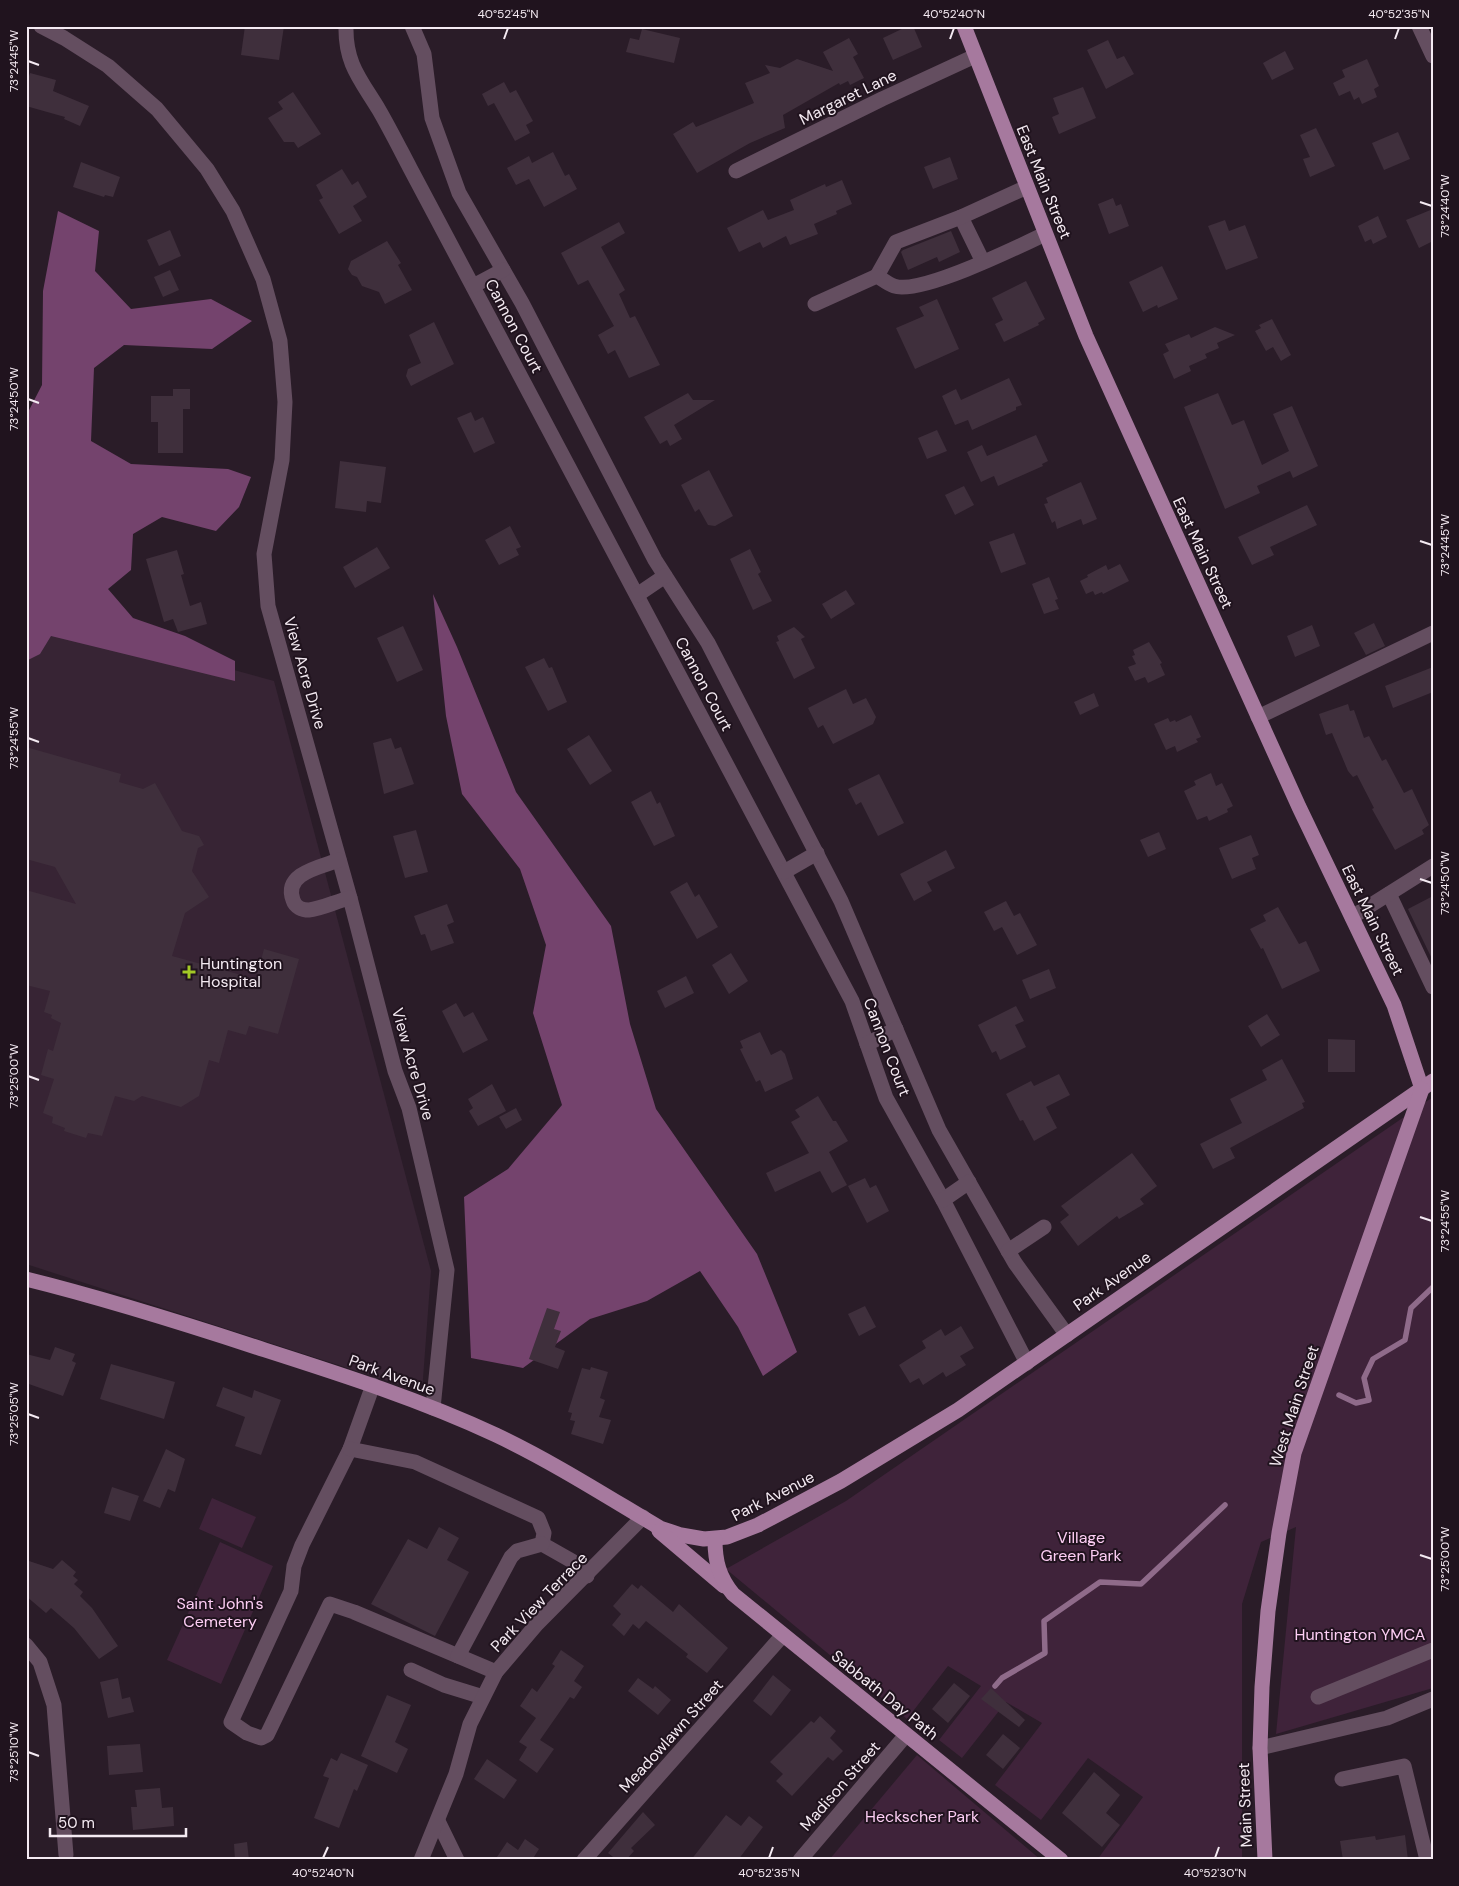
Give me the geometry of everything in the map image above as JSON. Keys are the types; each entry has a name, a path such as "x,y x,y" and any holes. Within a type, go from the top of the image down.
{"main road":[{"name":"East Main Street","path":"964,26 1086,336 1298,807 1394,1005 1428,1085"},
{"name":"Park Avenue","path":"26,1279 176,1321 373,1385 433,1408 539,1457 660,1528 681,1535 715,1540 741,1533 826,1489 958,1410 1428,1085"},
{"name":"West Main Street","path":"1260,1748 1268,1611 1279,1529 1294,1452 1428,1085"},
{"path":"643,1518 733,1594"},
{"name":"Sabbath Day Path","path":"715,1540 718,1570 725,1585 733,1594 1061,1860"},
{"name":"Main Street","path":"1260,1748 1265,1860"}],"street":[{"name":"View Acre Drive","path":"41,26 108,66 157,109 207,169 233,211 263,279 280,341 285,402 282,460 264,554 268,606 350,898 395,1071 409,1108 447,1270 433,1408"},
{"name":"Cannon Court","path":"346,26 346,45 353,70 378,109 473,286 852,1002 886,1098 943,1200 1026,1363"},
{"name":"Cannon Court","path":"412,26 424,54 432,118 459,193 503,270 654,560 708,643 841,901 939,1130 1008,1251 1067,1335"},
{"path":"1419,26 1433,56"},
{"name":"Margaret Lane","path":"736,171 882,99 975,56"},
{"path":"815,304 877,276 896,242 1027,187"},
{"path":"961,216 983,262"},
{"path":"877,276 894,287 930,282 983,262 1045,234"},
{"path":"473,286 503,270"},
{"path":"637,595 666,576"},
{"path":"1258,716 1433,633"},
{"path":"784,872 816,853"},
{"path":"339,860 302,873 293,884 292,895 294,903 300,908 310,910 350,898"},
{"path":"1352,917 1433,866"},
{"path":"1389,894 1433,987"},
{"path":"867,1044 896,1029"},
{"path":"943,1200 969,1182"},
{"path":"1008,1251 1044,1227"},
{"path":"373,1385 350,1449 302,1545 294,1566 292,1591 231,1722 247,1733 261,1738 267,1735 330,1604 354,1612 496,1672"},
{"path":"350,1449 415,1462 538,1518 544,1532 542,1544"},
{"name":"Park View Terrace","path":"420,1860 438,1822 456,1774 470,1724 496,1672 537,1624 643,1518"},
{"path":"458,1656 511,1557 517,1551 542,1544 572,1561 587,1576"},
{"name":"Meadowlawn Street","path":"584,1860 783,1635"},
{"path":"26,1645 40,1662 54,1704 66,1855"},
{"path":"1318,1696 1433,1650"},
{"path":"411,1670 444,1685 484,1697"},
{"path":"1260,1748 1387,1718 1433,1699"},
{"name":"Madison Street","path":"800,1860 906,1735"},
{"path":"1342,1779 1404,1766 1427,1860"},
{"path":"438,1822 457,1860"}],"shaded area":[{"path":"58,211 99,231 95,271 131,309 211,299 252,321 212,349 124,345 94,368 91,441 131,464 228,469 251,477 239,507 216,531 162,517 133,534 131,570 108,589 133,618 185,636 235,661 235,681 51,636 40,654 26,661 26,416 42,385 43,291"},
{"path":"433,594 457,647 516,792 611,926 630,1024 656,1109 757,1254 797,1352 763,1376 738,1327 700,1271 647,1301 590,1319 523,1368 471,1358 464,1197 508,1169 562,1105 533,1013 546,945 520,869 462,794 446,716"},
{"name":"Huntington Hospital","path":"47,619 274,681 431,1271 422,1392 26,1264 26,625"}],"green space":[{"name":"Village Green Park","path":"1433,1097 1433,1688 1276,1734 1296,1527 1261,1542 1242,1604 1242,1860 1097,1860 1143,1797 1088,1758 1041,1820 995,1785 1042,1723 1006,1702 962,1758 939,1740 981,1686 948,1666 907,1719 726,1569 846,1501"},
{"path":"212,1498 256,1517 242,1548 199,1529"},
{"name":"Saint John's Cemetery","path":"220,1542 273,1566 221,1684 167,1660"},
{"name":"Heckscher Park","path":"917,1755 1041,1860 829,1860"}],"building":[{"path":"245,26 284,26 279,60 241,55"},
{"path":"908,26 913,26 922,47 893,60 883,38"},
{"path":"642,29 680,38 674,63 626,52 630,38 639,40"},
{"path":"849,38 858,54 853,57 864,78 850,85 848,81 840,85 839,83 783,115 785,128 750,143 697,173 673,134 693,122 696,127 754,103 745,83 770,73 765,65 780,68 797,59 833,71 823,52"},
{"path":"1108,40 1117,59 1124,56 1134,74 1106,89 1087,50"},
{"path":"1285,51 1294,69 1272,80 1263,63"},
{"path":"1367,59 1379,86 1374,89 1377,97 1362,104 1359,97 1354,100 1350,91 1339,96 1333,83 1345,77 1342,70"},
{"path":"30,73 56,80 53,91 89,106 80,126 64,119 65,117 26,106 26,85"},
{"path":"504,82 510,93 516,90 533,121 526,125 530,133 515,141 494,103 488,106 482,94"},
{"path":"1083,87 1096,118 1059,134 1052,117 1059,114 1053,98"},
{"path":"293,92 321,134 298,148 294,142 284,142 268,118 283,109 278,102"},
{"path":"1316,128 1335,166 1310,177 1303,159 1310,157 1300,135"},
{"path":"1398,132 1410,159 1384,170 1372,143"},
{"path":"553,152 565,176 569,174 577,189 544,207 529,179 516,185 507,168 529,156 532,163"},
{"path":"950,157 958,179 933,189 924,167"},
{"path":"81,162 120,177 113,197 105,195 104,197 73,187"},
{"path":"342,169 352,185 358,181 367,197 353,206 362,221 339,234 319,200 323,198 316,185"},
{"path":"842,180 852,204 836,211 837,214 814,224 818,234 790,245 786,236 763,248 760,242 739,252 727,228 763,210 768,220 794,210 790,200 825,184 826,187"},
{"path":"1113,198 1116,206 1121,204 1129,226 1109,234 1098,204"},
{"path":"1433,209 1433,241 1419,248 1406,220"},
{"path":"1378,216 1387,237 1373,244 1371,239 1365,242 1358,226"},
{"path":"1225,220 1229,231 1245,225 1258,258 1226,270 1208,226"},
{"path":"619,222 625,233 601,247 625,290 619,294 630,318 635,316 660,365 629,378 615,350 608,354 598,335 614,326 588,280 578,285 561,253"},
{"path":"170,230 181,256 159,266 147,240"},
{"path":"951,231 960,252 939,262 937,257 908,270 901,252 903,250"},
{"path":"387,241 401,263 398,265 412,290 385,304 379,292 362,286 357,277 352,275 348,269 351,261"},
{"path":"1162,266 1178,299 1158,308 1157,305 1143,312 1129,282"},
{"path":"170,270 179,290 163,297 154,277"},
{"path":"1026,281 1045,319 1038,323 1039,325 1004,342 995,324 1003,320 992,298"},
{"path":"937,299 959,349 915,369 896,328 924,316 919,307"},
{"path":"1272,319 1291,355 1281,361 1273,347 1266,351 1255,331 1261,328 1259,325"},
{"path":"434,322 454,364 411,386 406,376 408,369 421,363 409,335"},
{"path":"1215,327 1235,335 1217,343 1219,348 1205,354 1207,358 1189,366 1191,371 1174,379 1163,354 1169,351 1165,344 1189,334 1191,338"},
{"path":"1009,378 1022,405 1016,407 1016,410 972,430 968,420 955,425 942,396 956,389 961,400"},
{"path":"173,389 190,389 190,409 183,409 183,453 158,453 158,422 151,422 151,396 173,396"},
{"path":"688,393 693,400 715,400 674,425 682,439 670,446 667,440 660,444 644,417"},
{"path":"1218,393 1232,425 1244,420 1262,465 1289,451 1273,414 1292,406 1318,466 1293,478 1290,471 1257,486 1260,493 1225,509 1184,407"},
{"path":"471,412 475,421 483,417 495,443 474,453 457,418"},
{"path":"937,430 947,451 927,459 918,438"},
{"path":"1036,435 1048,461 1042,464 1043,466 998,486 994,476 981,482 967,452 982,445 987,456"},
{"path":"340,461 386,467 381,503 367,501 366,512 335,508"},
{"path":"709,470 733,516 715,526 708,525 699,509 695,512 681,485"},
{"path":"1081,482 1097,519 1083,525 1081,519 1057,529 1055,521 1052,523 1044,504 1048,503 1046,498"},
{"path":"964,486 974,505 955,515 945,495"},
{"path":"1307,505 1317,525 1270,547 1274,555 1252,565 1238,537"},
{"path":"510,526 521,547 516,549 519,555 499,565 485,540"},
{"path":"1014,533 1026,564 1001,573 989,542"},
{"path":"377,547 390,568 355,588 343,567"},
{"path":"750,549 761,572 758,574 772,601 753,610 730,559"},
{"path":"177,550 184,574 181,575 190,606 201,602 207,624 178,632 173,619 164,622 146,559"},
{"path":"1120,564 1129,581 1103,594 1102,592 1095,595 1093,591 1086,594 1080,581 1106,565 1108,570"},
{"path":"1049,577 1058,599 1055,600 1059,609 1044,614 1032,584"},
{"path":"846,590 855,604 831,619 822,604"},
{"path":"1374,623 1385,646 1366,655 1354,633"},
{"path":"1312,625 1320,646 1295,657 1287,636"},
{"path":"403,626 423,670 397,682 377,638"},
{"path":"794,627 805,637 801,639 815,668 794,679 776,642 779,641 777,636"},
{"path":"1149,642 1162,663 1160,664 1165,675 1148,683 1145,677 1135,681 1128,667 1136,664 1132,656 1135,655 1133,650"},
{"path":"544,658 549,668 552,667 567,702 548,711 525,667"},
{"path":"1433,667 1433,692 1393,708 1385,686"},
{"path":"846,689 853,704 866,698 876,717 873,724 833,744 823,725 818,728 808,708"},
{"path":"1094,693 1099,706 1080,715 1074,702"},
{"path":"1348,704 1350,711 1354,710 1364,738 1369,736 1382,761 1386,759 1404,793 1412,789 1429,825 1422,830 1424,834 1395,850 1372,809 1374,808 1357,775 1353,777 1348,771 1332,733 1326,735 1319,714"},
{"path":"1191,715 1201,737 1196,739 1198,742 1177,752 1175,746 1166,750 1154,724 1168,718 1170,722 1175,720 1176,722"},
{"path":"589,735 612,771 590,785 567,749"},
{"path":"391,738 395,749 401,747 414,784 384,794 373,743"},
{"path":"26,747 121,774 119,782 143,789 155,783 182,831 199,836 204,845 198,848 192,871 209,897 185,913 172,956 256,979 264,949 299,959 278,1034 249,1026 246,1035 228,1030 219,1063 209,1060 199,1096 181,1107 142,1096 134,1101 115,1096 102,1136 88,1133 86,1138 64,1131 65,1128 52,1123 53,1117 43,1113 54,1079 41,1075 48,1049 53,1051 61,1023 51,1018 52,1015 44,1012 50,991 26,985 26,890 76,904 55,867 26,859"},
{"path":"1211,773 1216,786 1222,783 1233,806 1227,809 1228,812 1209,821 1207,816 1197,820 1184,791 1196,785 1194,781"},
{"path":"879,774 904,823 878,836 861,802 856,805 848,789"},
{"path":"651,791 657,804 660,802 675,836 654,846 631,802"},
{"path":"416,830 428,872 405,878 393,836"},
{"path":"1159,832 1166,849 1148,857 1140,840"},
{"path":"1251,835 1259,855 1252,858 1256,869 1232,879 1219,848"},
{"path":"946,850 955,868 927,882 932,891 914,901 900,874"},
{"path":"687,882 695,897 699,894 718,927 697,939 670,892"},
{"path":"1433,896 1433,961 1408,909"},
{"path":"1006,901 1014,916 1020,913 1037,945 1017,955 1002,927 994,931 984,912"},
{"path":"447,904 454,922 447,925 454,943 431,951 425,934 421,935 414,916"},
{"path":"1278,907 1299,944 1306,941 1320,971 1282,989 1263,948 1261,949 1250,929 1266,921 1263,915"},
{"path":"731,953 748,981 729,994 712,965"},
{"path":"1049,969 1056,988 1030,999 1022,980"},
{"path":"686,976 694,993 665,1008 657,991"},
{"path":"456,1003 464,1017 473,1012 488,1040 463,1053 442,1011"},
{"path":"1016,1006 1024,1021 1015,1025 1026,1047 1000,1060 996,1051 992,1053 978,1025"},
{"path":"1267,1014 1280,1035 1261,1047 1248,1026"},
{"path":"760,1032 771,1055 781,1050 785,1054 793,1079 765,1092 760,1080 756,1082 740,1049 743,1048 740,1041"},
{"path":"1328,1039 1355,1040 1355,1072 1328,1072"},
{"path":"1282,1059 1305,1102 1302,1103 1304,1108 1230,1148 1235,1158 1213,1169 1200,1144 1242,1123 1230,1099 1267,1080 1262,1070"},
{"path":"1059,1074 1070,1095 1046,1107 1057,1128 1034,1141 1023,1120 1020,1121 1006,1094 1031,1081 1034,1086"},
{"path":"492,1084 506,1111 478,1126 469,1111 473,1108 468,1099"},
{"path":"818,1096 848,1141 829,1152 847,1185 832,1193 820,1171 775,1192 766,1173 809,1153 791,1122 800,1117 795,1110"},
{"path":"516,1108 522,1120 506,1129 499,1117"},
{"path":"1132,1153 1157,1186 1140,1199 1144,1204 1119,1219 1117,1216 1078,1246 1060,1222 1069,1215 1061,1206"},
{"path":"865,1178 870,1188 876,1185 889,1211 867,1223 848,1186"},
{"path":"865,1306 876,1327 859,1336 848,1314"},
{"path":"547,1308 560,1312 554,1329 561,1331 555,1347 565,1351 558,1369 529,1359"},
{"path":"961,1326 974,1348 960,1356 966,1365 946,1377 943,1372 923,1385 919,1378 910,1383 899,1365 926,1348 922,1341 941,1329 945,1336"},
{"path":"55,1347 75,1354 72,1361 76,1363 63,1396 26,1383 26,1354 50,1360"},
{"path":"111,1364 175,1382 164,1419 100,1399"},
{"path":"591,1367 608,1372 600,1398 605,1400 599,1417 611,1420 603,1444 571,1434 575,1421 570,1420 572,1413 568,1412 582,1368 590,1370"},
{"path":"223,1387 252,1398 254,1390 281,1400 261,1455 235,1446 245,1417 216,1406"},
{"path":"166,1449 185,1459 175,1492 168,1489 160,1508 143,1501"},
{"path":"112,1487 139,1496 130,1521 104,1513"},
{"path":"439,1527 459,1538 447,1560 469,1572 435,1636 371,1604 408,1539 427,1549"},
{"path":"26,1560 53,1569 62,1560 76,1572 73,1576 78,1580 74,1584 83,1592 80,1596 92,1608 118,1646 99,1659 74,1628 51,1608 46,1613 26,1596"},
{"path":"632,1584 638,1589 641,1585 673,1612 679,1604 728,1648 707,1673 686,1657 688,1654 646,1621 639,1629 633,1624 624,1636 612,1625 621,1614 613,1606"},
{"path":"561,1650 584,1666 574,1681 582,1687 574,1699 570,1697 540,1740 554,1749 537,1773 519,1760 527,1747 519,1742 536,1718 520,1706 532,1688 537,1692 555,1666 552,1664"},
{"path":"773,1675 791,1690 771,1716 753,1701"},
{"path":"118,1678 122,1699 130,1697 134,1712 108,1718 100,1682"},
{"path":"638,1678 653,1689 655,1686 671,1700 658,1715 628,1691"},
{"path":"954,1683 970,1696 948,1723 932,1709"},
{"path":"991,1688 1025,1720 1019,1727 981,1699"},
{"path":"387,1695 411,1705 395,1742 408,1749 397,1773 361,1756"},
{"path":"820,1716 836,1731 830,1738 843,1751 833,1761 828,1757 792,1796 776,1781 783,1774 770,1762 811,1721 814,1723"},
{"path":"1003,1734 1020,1748 1003,1769 986,1755"},
{"path":"140,1744 143,1772 109,1775 107,1746"},
{"path":"341,1753 368,1765 357,1791 354,1789 339,1828 314,1818 329,1778 323,1776 331,1758 337,1761"},
{"path":"487,1759 517,1780 504,1799 474,1779"},
{"path":"1094,1772 1120,1795 1106,1813 1120,1825 1102,1847 1062,1813"},
{"path":"160,1788 162,1808 173,1807 174,1826 133,1830 131,1807 137,1807 135,1790"},
{"path":"643,1812 655,1825 631,1848 634,1851 626,1860 617,1860 608,1853"},
{"path":"726,1815 741,1826 749,1816 763,1827 738,1860 691,1860"},
{"path":"1405,1835 1408,1860 1343,1860 1340,1841 1375,1836 1376,1840"},
{"path":"525,1839 539,1849 532,1860 495,1860 507,1842 518,1850"},
{"path":"247,1842 249,1860 235,1860 234,1844"}],"waterway":[{"path":"1339,1395 1356,1403 1369,1400 1364,1378 1373,1359 1405,1340 1411,1308 1433,1287"},
{"path":"995,1686 1002,1678 1045,1653 1044,1621 1100,1582 1141,1584 1225,1505"}],"place":[{"name":"Huntington Hospital","path":"189,972"}],"park label":[{"name":"Huntington YMCA","path":"1360,1634"}]}
